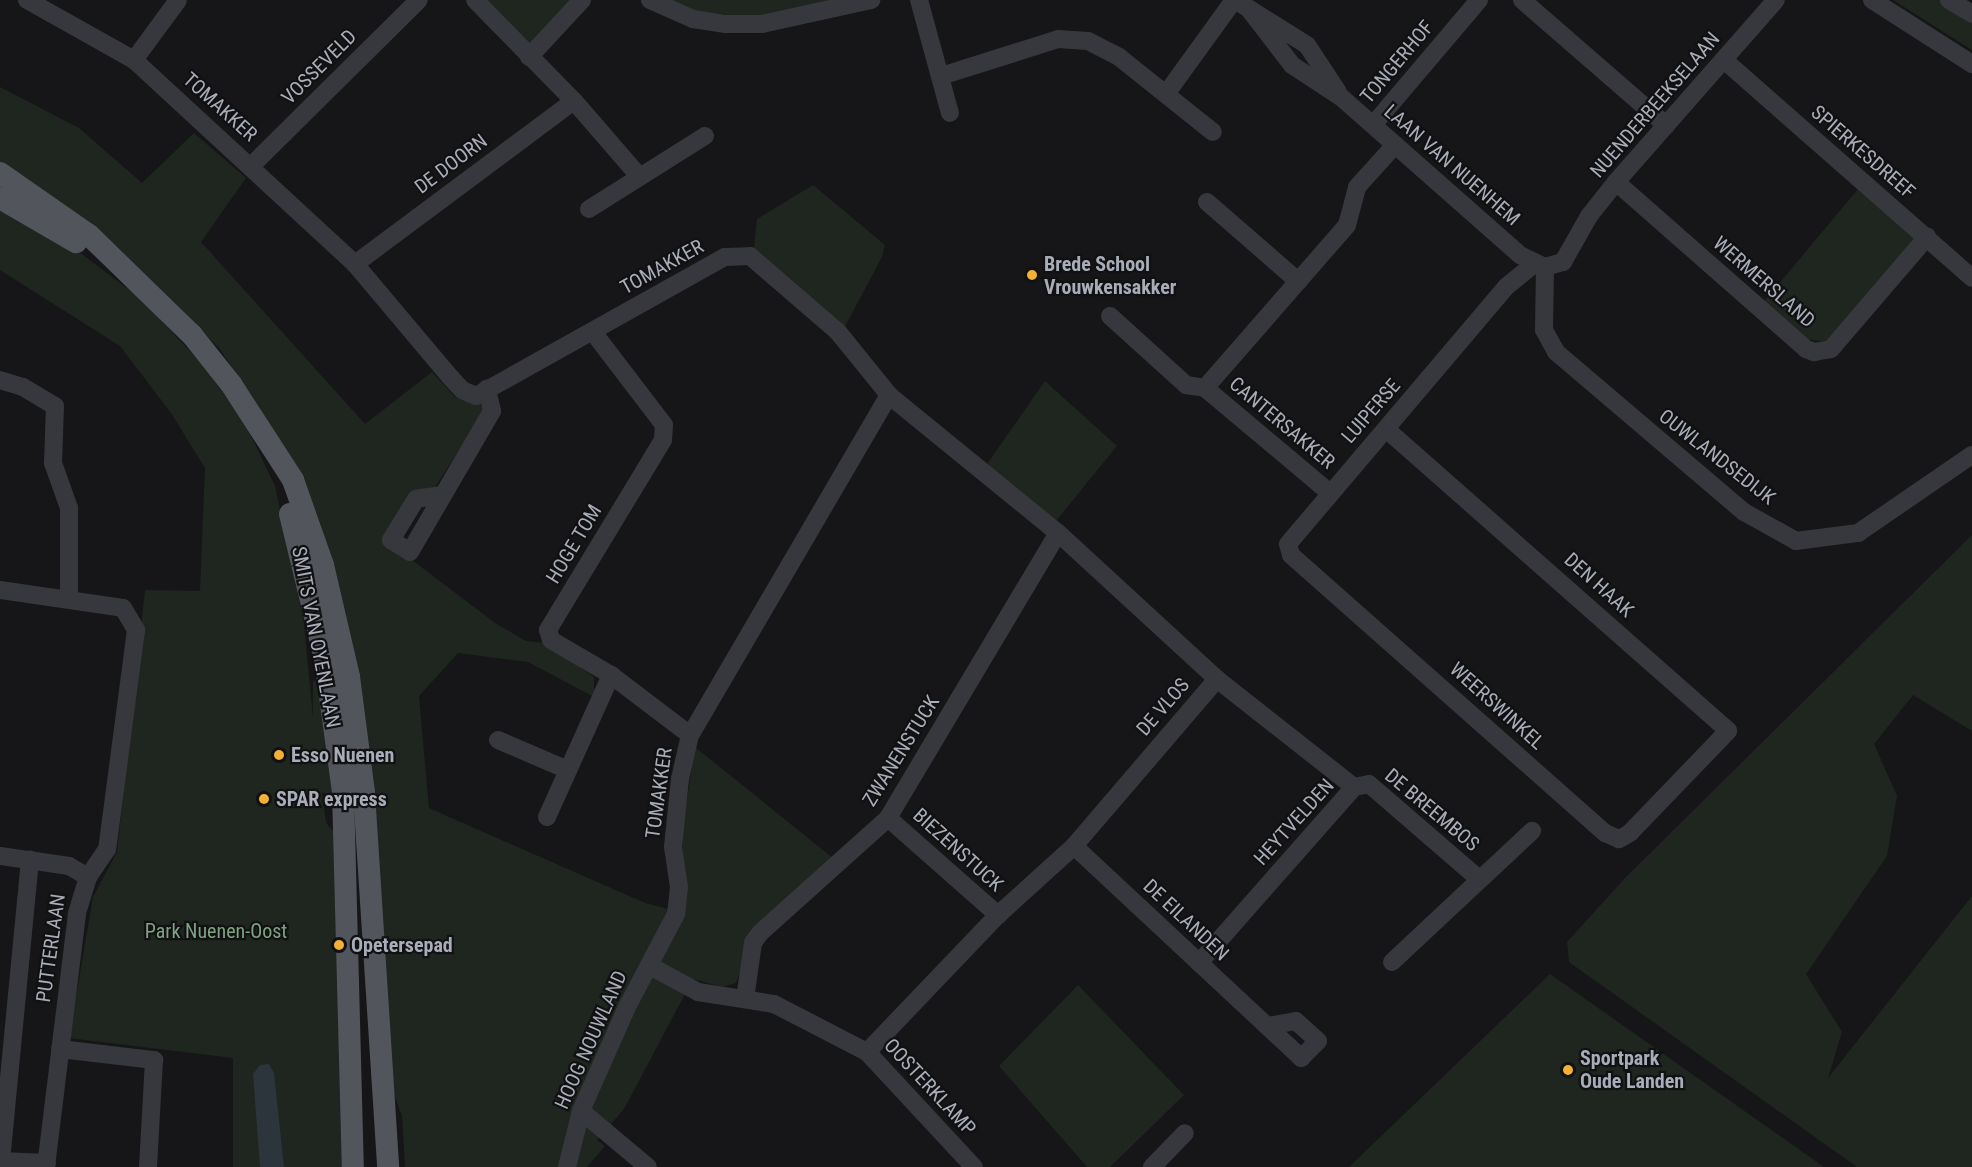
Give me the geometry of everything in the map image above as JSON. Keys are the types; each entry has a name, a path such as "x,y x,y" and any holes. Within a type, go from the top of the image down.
{"main road":[{"name":"SMITS VAN OYENLAAN","path":"0,173 89,235 112,260 192,335 231,384 292,480 319,555 349,677 364,792 388,1167"},
{"name":"SMITS VAN OYENLAAN","path":"0,198 112,260"},
{"name":"SMITS VAN OYENLAAN","path":"264,436 308,579 328,680 343,792 353,1167"}],"street":[{"name":"TOMAKKER","path":"27,0 44,5 134,60 355,264 462,390 476,396 725,257 750,256 838,332 890,395 690,735 680,778 673,847 679,888 676,914 650,966"},
{"path":"134,60 178,0"},
{"name":"VOSSEVELD","path":"251,166 419,0"},
{"path":"475,0 574,101 639,176"},
{"path":"530,57 582,0"},
{"path":"650,0 693,19 726,24 762,24 871,0"},
{"path":"919,0 950,113"},
{"name":"TONGERHOF","path":"1373,125 1479,0"},
{"path":"1522,0 1666,125"},
{"name":"NUENDERBEEKSELAAN","path":"1576,245 1589,216 1616,182 1776,0"},
{"path":"1872,0 1972,64"},
{"path":"1950,0 1972,14"},
{"path":"1166,94 1239,3"},
{"name":"LAAN VAN NUENHEM","path":"1239,3 1307,45 1342,98 1539,266"},
{"path":"941,76 1058,39 1088,42 1119,57 1213,132"},
{"name":"SPIERKESDREEF","path":"1724,60 1972,278"},
{"name":"DE DOORN","path":"355,264 574,101"},
{"path":"589,209 705,136"},
{"name":"CANTERSAKKER","path":"1205,388 1347,225 1357,186 1395,145"},
{"name":"WERMERSLAND","path":"1616,182 1806,349 1815,352 1831,349 1927,237"},
{"path":"1207,202 1298,281"},
{"name":"LUIPERSE","path":"1287,544 1489,306 1539,266 1563,262 1576,245"},
{"name":"OUWLANDSEDIJK","path":"1539,266 1544,330 1556,352 1744,512 1796,541 1858,533 1972,455"},
{"name":"CANTERSAKKER","path":"1110,316 1186,385 1205,388 1330,493"},
{"name":"HOGE TOM","path":"592,332 664,425 663,440 548,630 551,640 611,675 690,735"},
{"path":"0,380 24,387 55,406 53,463 69,508 69,597 0,590"},
{"path":"443,495 492,411 487,389"},
{"name":"DE VLOS","path":"867,1052 998,915 1074,846 1217,679 1058,533 890,395"},
{"name":"DEN HAAK","path":"1386,429 1728,730 1681,781"},
{"name":"ZWANENSTUCK","path":"745,999 753,943 760,933 888,818 1058,533"},
{"name":"WEERSWINKEL","path":"1287,544 1291,555 1605,833 1619,839 1630,833 1681,781"},
{"name":"PUTTERLAAN","path":"47,1165 77,914 88,877 107,849 136,630 123,608 69,597"},
{"path":"547,817 611,675"},
{"name":"HEYTVELDEN","path":"1199,963 1354,787 1217,679"},
{"path":"498,740 568,770"},
{"name":"DE BREEMBOS","path":"1354,787 1368,784 1478,878"},
{"name":"BIEZENSTUCK","path":"888,818 998,915"},
{"name":"DE BREEMBOS","path":"1392,962 1478,878 1532,831"},
{"name":"DE EILANDEN","path":"1074,846 1267,1026"},
{"path":"0,856 69,866 88,877"},
{"name":"PUTTERLAAN","path":"0,1161 30,859"},
{"name":"OOSTERKLAMP","path":"650,966 698,992 774,1004 867,1052 974,1167"},
{"name":"HOOG NOUWLAND","path":"567,1167 581,1111 650,966"},
{"path":"60,1049 154,1060 148,1167"},
{"path":"581,1111 648,1167"},
{"path":"1152,1167 1185,1133"},
{"path":"0,1161 47,1165"}],"green space":[{"path":"485,0 578,0 532,50"},
{"path":"666,0 856,0 762,19 685,10"},
{"path":"1893,0 1946,0 1972,16 1972,50"},
{"path":"0,87 79,128 142,183 194,133 246,178 201,242 365,424 432,372 455,397 478,402 485,409 434,489 387,541 495,623 526,641 545,643 594,677 594,697 528,662 458,653 419,696 429,808 645,903 684,913 682,832 695,747 834,859 742,966 736,983 723,987 693,979 624,1109 597,1140 605,1146 587,1167 405,1167 402,1116 393,1092 352,667 260,408 219,348 153,282 0,166"},
{"path":"1864,182 1921,236 1827,342 1806,339 1761,305"},
{"path":"813,185 885,245 882,257 842,332 753,256 757,219"},
{"name":"Park Nuenen-Oost","path":"0,206 79,252 140,298 202,364 244,421 275,486 304,624 313,718 313,682 321,675 330,731 332,797 322,792 326,823 337,835 343,1167 233,1167 233,1058 69,1038 93,897 117,852 145,590 200,591 205,468 171,413 120,346 0,270"},
{"path":"1045,381 1117,446 1056,521 987,464"},
{"path":"1972,535 1972,731 1913,695 1874,744 1897,796 1887,856 1806,974 1842,1032 1828,1078 1972,896 1972,1167 1857,1167 1569,962 1567,942 1626,877"},
{"name":"Sportpark Oude Landen","path":"1550,974 1824,1167 1349,1167"},
{"path":"1078,985 1184,1095 1110,1167 1087,1167 999,1066"}],"shaded area":[{"path":"269,1064 274,1073 284,1167 260,1167 253,1074 260,1065"}],"place":[{"name":"Brede School Vrouwkensakker","path":"1032,275"},
{"name":"Esso Nuenen","path":"279,755"},
{"name":"SPAR express","path":"264,799"},
{"name":"Opetersepad","path":"339,945"},
{"name":"Sportpark Oude Landen","path":"1568,1070"}]}
